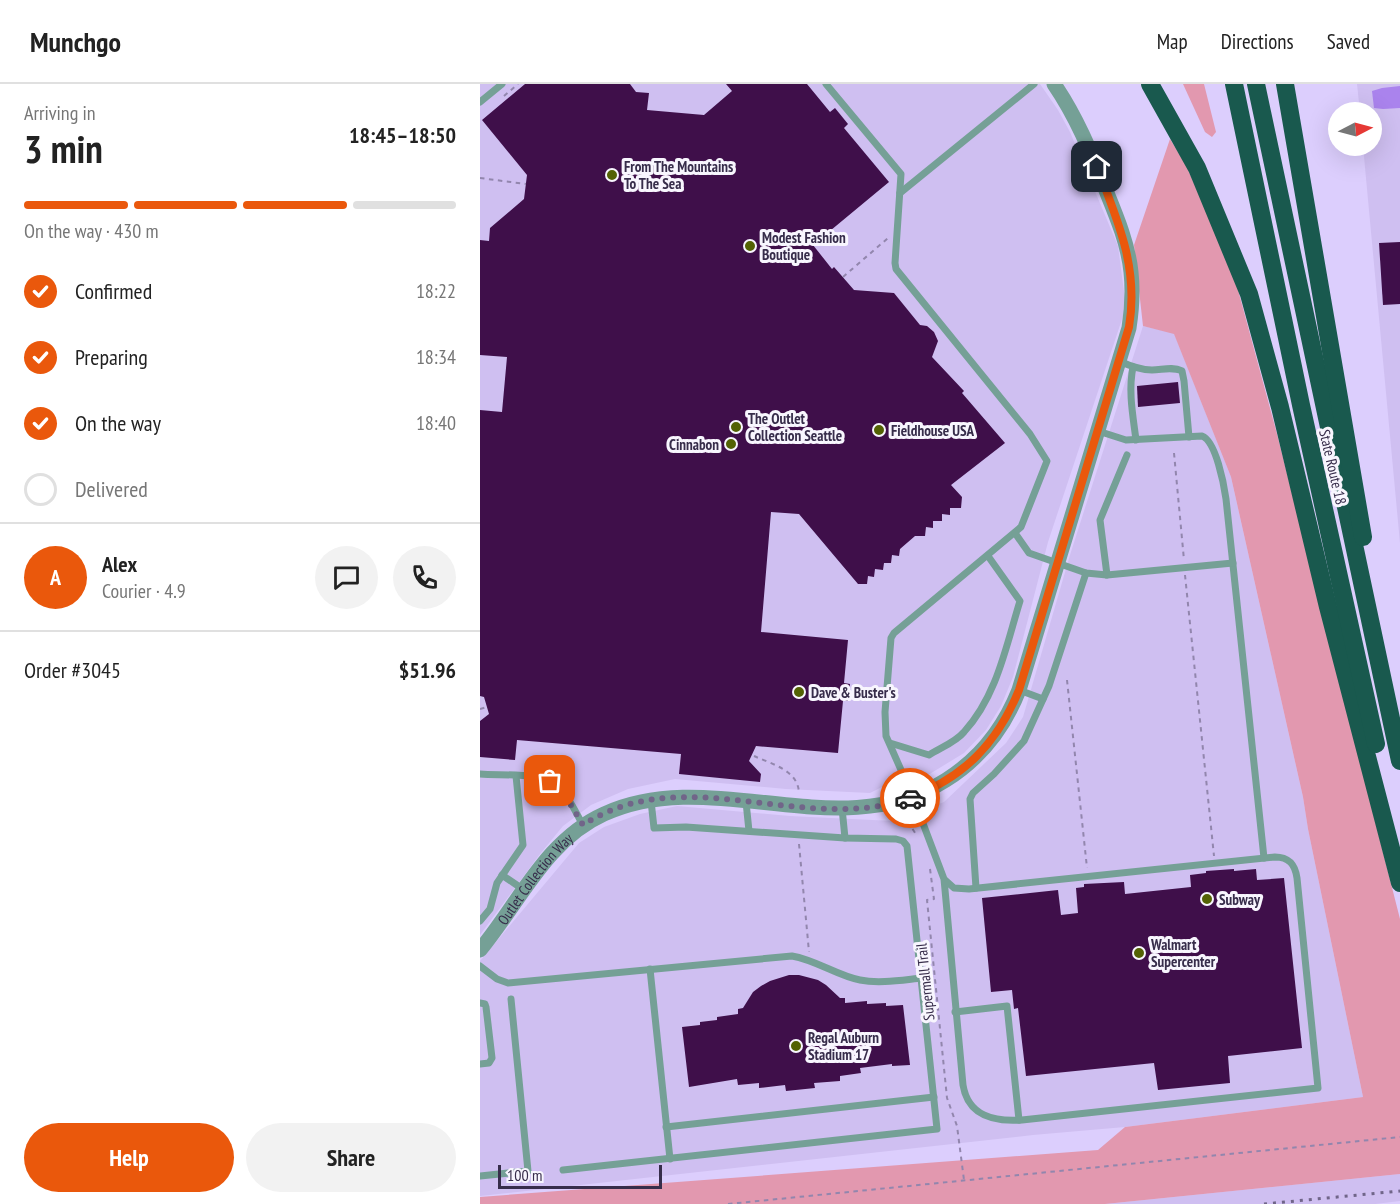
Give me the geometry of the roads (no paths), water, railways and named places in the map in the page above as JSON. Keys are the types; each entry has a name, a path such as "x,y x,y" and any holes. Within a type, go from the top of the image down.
{"highway":[{"path":"1149,84 1197,168 1249,294 1400,883"},
{"path":"1226,84 1247,170 1258,198"},
{"name":"State Route 18","path":"1233,84 1400,857"},
{"name":"State Route 18","path":"1256,84 1400,761"},
{"path":"1285,84 1358,502 1388,709"},
{"path":"1290,84 1299,164"}],"street":[{"name":"Outlet Collection Way","path":"480,950 553,850 583,825 625,805 651,799 676,797 842,808 890,804 937,786 971,763 1000,728 1011,711 1019,690 1098,431 1126,364 1132,307 1131,270 1125,243 1097,167 1073,116 1054,84"}],"lane":[{"path":"480,102 502,84"},
{"path":"826,84 901,176 896,269 1030,434 1047,461 1026,519 1015,533 892,636 886,736 913,797 944,879 955,1012 963,1085 967,1099 977,1112 987,1117 995,1120 1019,1120 1318,1088 1296,873 1293,865 1285,858 1264,858 976,888 954,888 944,879"},
{"path":"900,193 1035,84"},
{"path":"1126,364 1152,370 1176,368 1182,370 1189,437"},
{"path":"1126,364 1131,376 1131,402 1136,440"},
{"path":"1098,431 1125,440 1206,437 1223,480 1264,858"},
{"path":"1107,575 1100,520 1127,455"},
{"path":"1015,533 1029,553 1086,573 1107,575 1233,563"},
{"path":"890,743 929,755 963,734 995,683 1020,601 988,556"},
{"path":"976,888 970,800 973,793 1024,741 1043,699 1086,573"},
{"path":"1019,690 1043,699"},
{"path":"480,774 538,777 555,784 562,790 583,825"},
{"path":"480,921 490,909 497,883 523,845 516,776"},
{"path":"562,1170 937,1129 907,846 898,839 845,838 686,826 654,828 651,799"},
{"path":"746,802 749,831"},
{"path":"842,808 845,838"},
{"path":"502,875 524,890"},
{"path":"480,966 489,974 508,983 792,956 860,980 891,981 922,978"},
{"path":"650,969 670,1159"},
{"path":"480,1176 528,1171 511,999"},
{"path":"480,1003 486,1007 492,1058 489,1063 480,1064"},
{"path":"955,1012 1007,1006 1019,1120"},
{"path":"666,1127 934,1097"}],"railway":[{"path":"1264,1204 1400,1191"}],"place":[{"name":"From The Mountains To The Sea","path":"612,175"},
{"name":"Modest Fashion Boutique","path":"750,246"},
{"name":"The Outlet Collection Seattle","path":"736,427"},
{"name":"Fieldhouse USA","path":"879,430"},
{"name":"Cinnabon","path":"731,444"},
{"name":"Dave & Buster's","path":"799,692"},
{"name":"Subway","path":"1207,899"},
{"name":"Walmart Supercenter","path":"1139,953"},
{"name":"Regal Auburn Stadium 17","path":"796,1046"}]}
